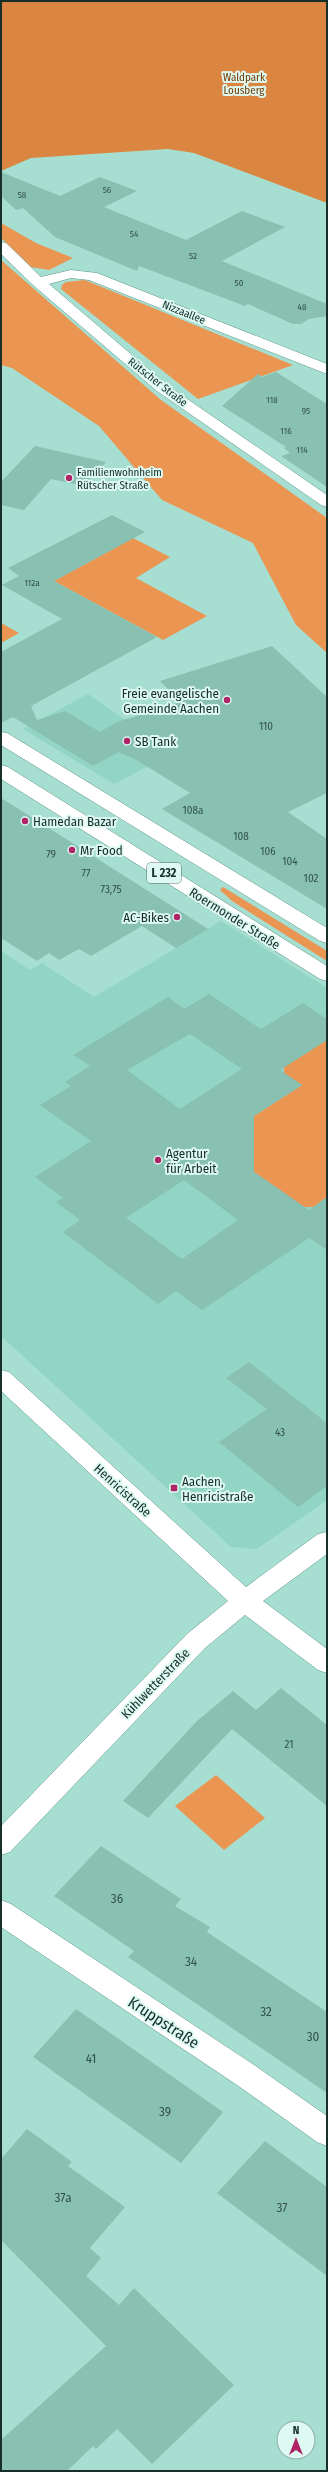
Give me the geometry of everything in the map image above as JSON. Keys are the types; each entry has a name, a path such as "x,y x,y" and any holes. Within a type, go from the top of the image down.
{"street":[{"name":"Rütscher Straße","path":"1,246 38,282 162,388 327,502"},
{"name":"Nizzaallee","path":"38,282 71,274 92,276 327,369"},
{"name":"L 232","path":"1,737 327,937"},
{"name":"Roermonder Straße","path":"1,771 327,975"},
{"name":"Henricistraße","path":"1,1378 245,1601 327,1663"},
{"name":"Kühlwetterstraße","path":"1,1844 196,1641 245,1601 327,1541"},
{"name":"Kruppstraße","path":"1,1912 66,1959 266,2087 327,2133"}],"shaded area":[{"path":"1,223 36,243 73,258 49,270 31,267 1,238"},
{"path":"1,260 161,400 327,518 327,653 296,625 253,543 162,500 99,426 12,368 1,365"},
{"path":"85,280 293,365 198,399 61,289 62,285 66,282"},
{"path":"133,538 170,557 136,578 207,616 163,640 54,581"},
{"path":"1,623 19,633 1,643"},
{"name":"SB Tank","path":"88,694 173,753 114,784 23,729"},
{"path":"223,887 327,951 327,961 232,901 220,890"},
{"path":"221,921 327,988 327,1500 257,1549 231,1547 1,1336 1,951 30,970 42,963 94,997"},
{"path":"327,1040 327,1197 314,1207 304,1207 254,1172 254,1116 302,1085 284,1074 284,1067"},
{"path":"216,1775 265,1818 224,1850 175,1806"}],"green space":[{"name":"Waldpark Lousberg","path":"1,1 327,1 327,203 194,153 168,149 31,158 1,171"}],"building":[{"path":"1,172 60,196 100,177 137,191 104,207 186,240 242,211 285,227 222,261 327,304 327,316 309,319 301,324 293,324 248,304 245,306 139,266 137,271 55,237 23,208 16,210 1,196"},
{"path":"276,372 327,404 327,487 281,456 290,453 284,448 286,447 222,406 258,374 262,377"},
{"name":"Familienwohnheim Rütscher Straße","path":"35,446 106,462 84,486 51,479 24,510 1,505 1,482"},
{"path":"112,515 145,532 54,581 157,637 31,706 37,720 65,711 100,732 117,722 181,702 160,681 272,646 327,697 327,793 288,812 327,839 327,909 162,809 190,793 138,761 119,752 93,766 13,717 1,723 1,652 62,619 2,585 19,576 8,568"},
{"path":"1,798 208,929 176,948 142,926 91,956 79,949 59,960 49,953 37,961 1,938"},
{"name":"Agentur für Arbeit","path":"209,994 261,1029 303,1003 327,1019 327,1040 280,1070 302,1085 254,1116 254,1172 309,1210 327,1197 327,1250 309,1238 202,1310 176,1291 158,1304 63,1232 80,1220 56,1202 63,1198 35,1177 91,1141 40,1105 71,1086 65,1082 90,1066 73,1055 168,997 184,1009","holes":["190,1034 242,1069 180,1109 127,1070","184,1180 238,1220 182,1259 126,1218"]},
{"path":"249,1362 327,1423 327,1486 298,1507 219,1442 267,1409 226,1378"},
{"path":"281,1688 327,1725 327,1806 232,1729 148,1818 123,1801 197,1721 233,1691 256,1710"},
{"path":"101,1846 181,1899 175,1906 210,1927 207,1932 327,2012 327,2093 128,1957 134,1951 54,1896"},
{"path":"76,2009 223,2112 181,2163 33,2057"},
{"path":"27,2129 72,2162 68,2166 125,2207 90,2248 101,2258 86,2276 119,2305 134,2288 234,2385 152,2464 117,2429 96,2449 93,2446 67,2471 1,2471 1,2440 106,2346 1,2240 1,2159"},
{"path":"265,2141 327,2187 327,2276 217,2193"}],"place":[{"name":"Familienwohnheim Rütscher Straße","path":"69,478"},
{"name":"Freie evangelische Gemeinde Aachen","path":"227,700"},
{"name":"SB Tank","path":"127,741"},
{"name":"Hamedan Bazar","path":"25,821"},
{"name":"Mr Food","path":"72,850"},
{"name":"AC-Bikes","path":"177,917"},
{"name":"Agentur für Arbeit","path":"158,1160"},
{"name":"Aachen, Henricistraße","path":"174,1488"}]}
